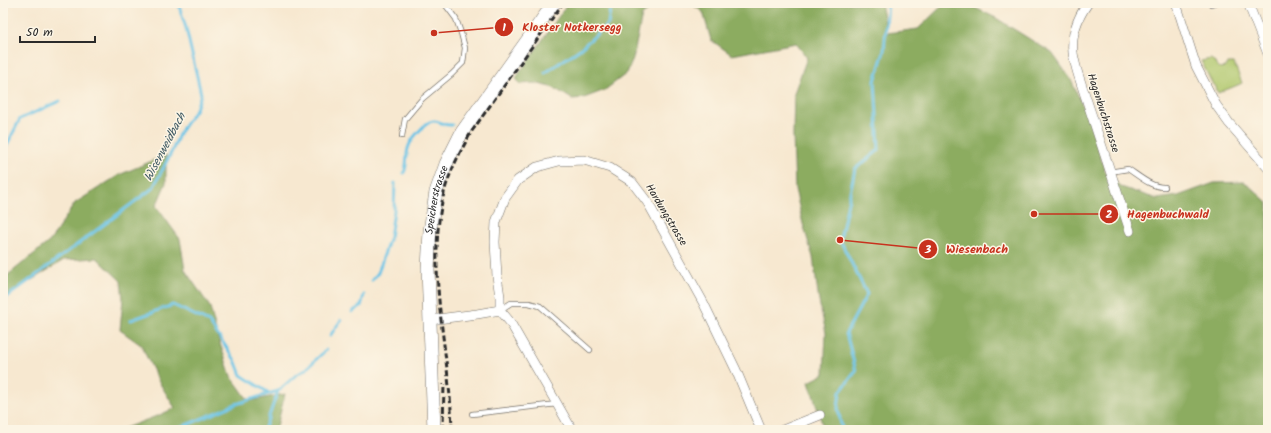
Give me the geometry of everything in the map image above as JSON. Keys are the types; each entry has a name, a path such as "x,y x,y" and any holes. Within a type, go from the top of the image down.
{"main road":[{"name":"Speicherstrasse","path":"434,430 434,392 428,269 430,231 436,192 443,171 454,147 472,117 554,3"}],"street":[{"name":"Hagenbuchstrasse","path":"1088,3 1081,13 1074,30 1073,52 1078,74 1109,172 1130,231"},
{"path":"1176,3 1196,66 1216,105 1233,128 1268,168"},
{"path":"1248,3 1268,54"},
{"name":"Hardungstrasse","path":"500,310 495,242 496,222 505,198 518,180 537,166 559,161 584,160 610,168 632,182 648,203 703,302 736,370 761,430"},
{"path":"430,320 500,310 510,322 572,430"},
{"path":"783,430 820,415"}],"lane":[{"path":"402,136 405,119 422,99 452,74 463,62 465,48 461,33 456,19 444,3"},
{"path":"1109,172 1128,169 1153,185 1160,188 1165,187"},
{"path":"500,310 511,303 529,303 540,306 590,350"},
{"path":"472,414 556,404"}],"green space":[{"path":"568,3 666,3 657,5 642,15 633,59 627,73 605,90 584,98 572,99 554,88 535,83 520,84 516,78"},
{"path":"690,3 881,3 887,33 918,29 945,3 965,3 996,18 1052,53 1070,78 1088,117 1105,171 1121,187 1157,199 1178,196 1214,183 1245,182 1268,203 1268,430 824,430 809,382 824,374 826,333 819,301 813,257 803,224 795,189 793,135 794,93 807,58 796,43 732,55 711,40 703,12"},
{"path":"1211,59 1220,68 1226,67 1228,63 1234,63 1242,83 1218,93 1201,61"},
{"path":"166,155 166,183 156,206 180,239 185,270 210,307 217,335 231,376 249,401 285,394 276,430 120,430 175,408 159,382 141,345 120,330 123,299 121,281 97,258 64,260 6,296 3,293 3,279 50,241 75,203 119,175"}],"waterway":[{"name":"Wisenweidbach","path":"3,300 153,188 180,132 196,109 201,94 186,28 178,3"},
{"path":"545,73 580,49 608,24 611,3"},
{"path":"842,430 838,408 840,392 856,371 846,333 867,294 840,240 855,169 879,150 875,81 884,51 888,3"},
{"path":"3,153 20,119 60,101"},
{"path":"404,173 410,143 423,127 429,122 434,121 452,125"},
{"path":"372,280 378,273 390,237 394,211 395,183"},
{"path":"352,312 361,306 364,295"},
{"path":"131,320 173,305 209,322 235,360 241,375 269,393"},
{"path":"330,336 341,320"},
{"path":"264,430 278,391 296,375 305,370 326,350"},
{"path":"187,430 189,424 236,404 278,391"},
{"path":"171,430 189,424"}],"railway":[{"path":"452,430 437,279 439,219 445,189 450,174 472,131 563,3"},
{"path":"443,430 444,384"}],"place":[{"name":"Kloster Notkersegg","path":"434,33"},
{"name":"Hagenbuchwald","path":"1034,214"},
{"name":"Wiesenbach","path":"840,240"}]}
